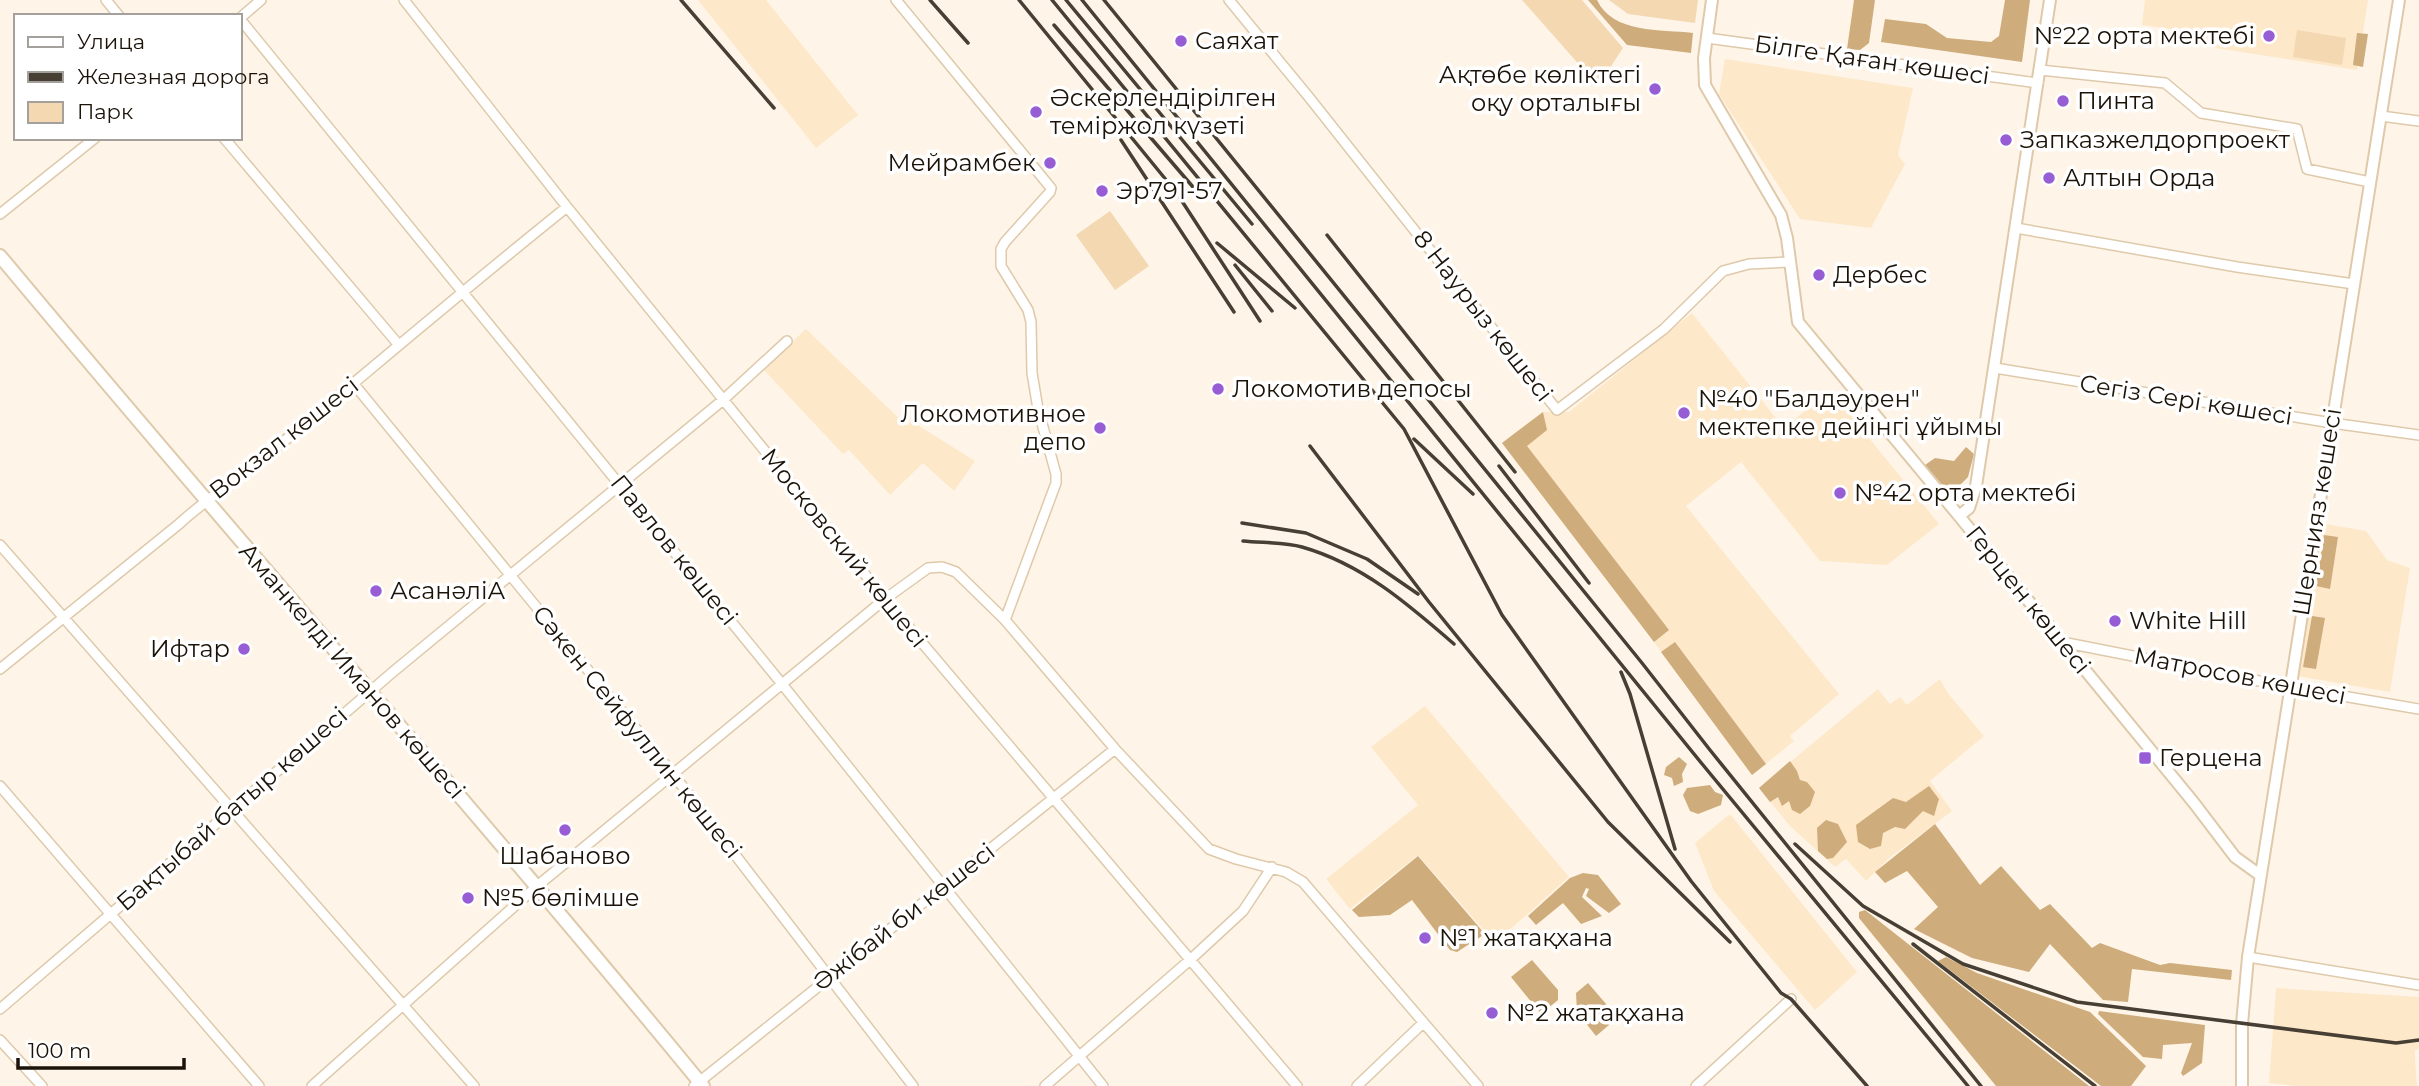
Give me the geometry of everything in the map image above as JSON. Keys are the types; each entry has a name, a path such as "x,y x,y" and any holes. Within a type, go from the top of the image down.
{"main road":[{"name":"Аманкелді Иманов көшесі","path":"0,256 204,500 536,887 699,1085"}],"street":[{"path":"106,0 118,14"},
{"path":"242,16 261,0"},
{"name":"Московский көшесі","path":"404,0 567,207 885,599 1297,1086"},
{"path":"896,0 1051,188 1001,248 1001,266 1028,310 1031,321 1032,373 1038,409 1056,474 1056,484 1005,620"},
{"name":"8 Наурыз көшесі","path":"1229,0 1558,410 1664,329 1723,271 1749,264 1790,262"},
{"path":"1712,0 1704,58 1705,85 1781,215 1790,262"},
{"path":"1959,516 1969,508 1976,486 2050,0"},
{"name":"Шернияз көшесі","path":"2242,1086 2242,1024 2248,957 2399,0"},
{"name":"Павлов көшесі","path":"242,20 782,684 1103,1086"},
{"name":"Білге Қаған көшесі","path":"1707,38 2038,83"},
{"path":"2040,70 2165,83 2201,113 2297,129 2307,169 2370,182"},
{"path":"2381,116 2419,121"},
{"path":"0,214 92,140"},
{"path":"226,140 398,344"},
{"name":"Вокзал көшесі","path":"0,668 179,524 204,500 244,475 461,291 567,207"},
{"path":"2016,228 2237,267 2354,284"},
{"name":"Герцен көшесі","path":"1790,262 1798,321 2194,803 2235,857 2260,875"},
{"name":"Бақтыбай батыр көшесі","path":"0,1009 370,691 723,400 787,341"},
{"name":"Сегіз Сері көшесі","path":"1995,368 2332,424 2419,435"},
{"name":"Сәкен Сейфуллин көшесі","path":"354,383 673,774 913,1086"},
{"path":"0,545 474,1086"},
{"path":"312,1086 536,887 885,599 928,568 942,567 956,572 1005,620 1115,749 1209,849 1236,859 1272,867 1303,882 1478,1086"},
{"name":"Матросов көшесі","path":"2062,642 2290,687 2419,709"},
{"name":"Әжібай би көшесі","path":"699,1085 830,975 1115,749"},
{"path":"0,786 259,1086"},
{"path":"1045,1086 1242,911 1272,867"},
{"path":"2248,957 2419,985"},
{"path":"1696,1086 1791,999"},
{"path":"1357,1086 1423,1023"},
{"path":"0,1040 42,1086"}],"shaded area":[{"path":"698,0 766,0 858,115 816,148"},
{"path":"1588,0 1597,0 1604,11 1626,24 1653,30 1693,33 1691,53 1627,45"},
{"path":"1854,0 1875,0 1869,43 1860,50 1847,49"},
{"path":"2005,0 2030,0 2022,62 1881,42 1885,19 1926,24 1947,38 1991,42 1999,36"},
{"name":"№22 орта мектебі","path":"2145,0 2368,0 2357,70 2176,42 2177,30 2142,25"},
{"path":"2357,33 2368,34 2363,67 2353,65"},
{"path":"1725,59 1913,88 1898,155 1905,164 1871,228 1800,219 1719,94"},
{"path":"1692,313 1784,428 1830,390 1939,524 1887,565 1820,561 1741,462 1686,506 1839,694 1790,736 1794,741 1752,775 1502,443 1543,412 1569,412"},
{"path":"806,329 907,426 911,421 975,461 954,491 923,463 890,495 849,450 843,454 763,369"},
{"path":"1543,412 1547,430 1527,446 1669,630 1654,642 1502,443"},
{"path":"1966,447 1974,454 1968,477 1956,489 1945,488 1925,465 1935,458 1954,461"},
{"path":"2320,523 2366,531 2387,560 2410,568 2390,692 2297,676"},
{"path":"2324,535 2338,537 2330,589 2316,586"},
{"path":"2312,616 2325,618 2316,669 2303,667"},
{"path":"1675,642 1766,764 1752,775 1661,652"},
{"path":"1940,679 1947,692 1984,736 1930,781 1952,811 1888,859 1866,881 1846,859 1835,867 1790,826 1759,788 1878,689 1890,704 1900,697 1907,705"},
{"path":"1425,706 1569,877 1495,943 1418,855 1350,909 1326,879 1418,805 1371,747"},
{"path":"1679,757 1687,764 1682,774 1683,782 1674,786 1672,778 1664,775 1666,767"},
{"path":"1790,761 1800,780 1807,782 1815,792 1810,806 1800,814 1792,810 1789,801 1782,806 1778,797 1770,802 1759,788"},
{"path":"1710,785 1715,792 1723,795 1721,805 1698,814 1690,811 1683,795 1687,788"},
{"path":"1929,786 1939,799 1934,816 1923,811 1905,829 1895,827 1883,833 1881,846 1870,849 1858,842 1856,825 1893,798 1906,802"},
{"path":"1730,814 1857,972 1815,1010 1714,891 1695,843"},
{"path":"1826,820 1838,824 1847,842 1833,858 1827,859 1818,851 1817,828"},
{"path":"1935,824 1980,885 2001,866 2040,910 2050,904 2092,948 2100,943 2160,965 2170,963 2232,970 2231,980 2132,969 2128,1002 2103,1000 2050,944 2029,972 1972,958 1914,929 1938,907 1907,871 1885,883 1875,872"},
{"path":"1418,856 1485,934 1457,952 1450,950 1412,900 1390,915 1359,917 1352,910"},
{"path":"1583,873 1598,875 1621,904 1609,913 1586,896 1589,889 1586,888 1582,897 1602,916 1581,924 1563,903 1536,925 1528,916 1570,878"},
{"path":"1865,910 2089,1086 1996,1086 1859,918 1859,912"},
{"path":"1946,957 1977,973 2090,1012 2146,1066 2131,1086 2101,1086 1938,961"},
{"path":"1532,960 1558,990 1558,1000 1541,1014 1511,977"},
{"path":"1588,983 1613,1012 1605,1019 1609,1025 1596,1036 1577,1012 1576,993"},
{"path":"2276,988 2419,997 2419,1049 2415,1050 2417,1086 2298,1086 2269,1083"},
{"path":"2099,1011 2205,1025 2202,1063 2183,1076 2181,1073 2192,1043 2163,1045 2162,1059 2143,1057 2098,1014"}],"green space":[{"path":"1522,0 1582,0 1623,48 1598,86"},
{"path":"1609,0 1698,0 1695,23 1628,14"},
{"path":"2297,30 2346,38 2342,65 2293,57"},
{"path":"1110,211 1149,266 1115,290 1076,235"}],"railway":[{"path":"681,0 774,108"},
{"path":"930,0 968,43"},
{"path":"1019,0 1176,192 1260,321"},
{"path":"1052,0 1404,429 1502,615 1691,881 1781,993 1791,999 1867,1086"},
{"path":"1066,0 1252,224"},
{"path":"1082,0 1703,765 1968,1086"},
{"path":"1104,0 1981,1086"},
{"path":"1054,25 1193,187"},
{"path":"1121,140 1234,312"},
{"path":"1327,235 1515,472"},
{"path":"1217,243 1295,308"},
{"path":"1235,265 1272,311"},
{"path":"1414,439 1473,494"},
{"path":"1310,446 1429,602 1608,822 1730,942"},
{"path":"1499,466 1589,583"},
{"path":"1242,523 1306,533 1367,559 1418,594"},
{"path":"1243,541 1295,545 1345,564 1402,600 1454,644"},
{"path":"1621,672 1630,694 1675,849"},
{"path":"1795,844 1863,906 1963,964 2077,1002 2396,1043 2419,1040"},
{"path":"1913,944 2095,1086"}],"place":[{"name":"№22 орта мектебі","path":"2269,36"},
{"name":"Саяхат","path":"1181,41"},
{"name":"Ақтөбе көліктегі оқу орталығы","path":"1655,89"},
{"name":"Пинта","path":"2063,101"},
{"name":"Әскерлендірілген теміржол күзеті","path":"1036,112"},
{"name":"Запказжелдорпроект","path":"2006,140"},
{"name":"Мейрамбек","path":"1050,163"},
{"name":"Алтын Орда","path":"2049,178"},
{"name":"Эр791-57","path":"1102,191"},
{"name":"Дербес","path":"1819,275"},
{"name":"Локомотив депосы","path":"1218,389"},
{"name":"№40 \"Балдәурен\" мектепке дейінгі ұйымы","path":"1684,413"},
{"name":"Локомотивное депо","path":"1100,428"},
{"name":"№42 орта мектебі","path":"1840,493"},
{"name":"АсанәліА","path":"376,591"},
{"name":"White Hill","path":"2115,621"},
{"name":"Ифтар","path":"244,649"},
{"name":"Герцена","path":"2145,758"},
{"name":"Шабаново","path":"565,830"},
{"name":"№5 бөлімше","path":"468,898"},
{"name":"№1 жатақхана","path":"1425,938"},
{"name":"№2 жатақхана","path":"1492,1013"}]}
